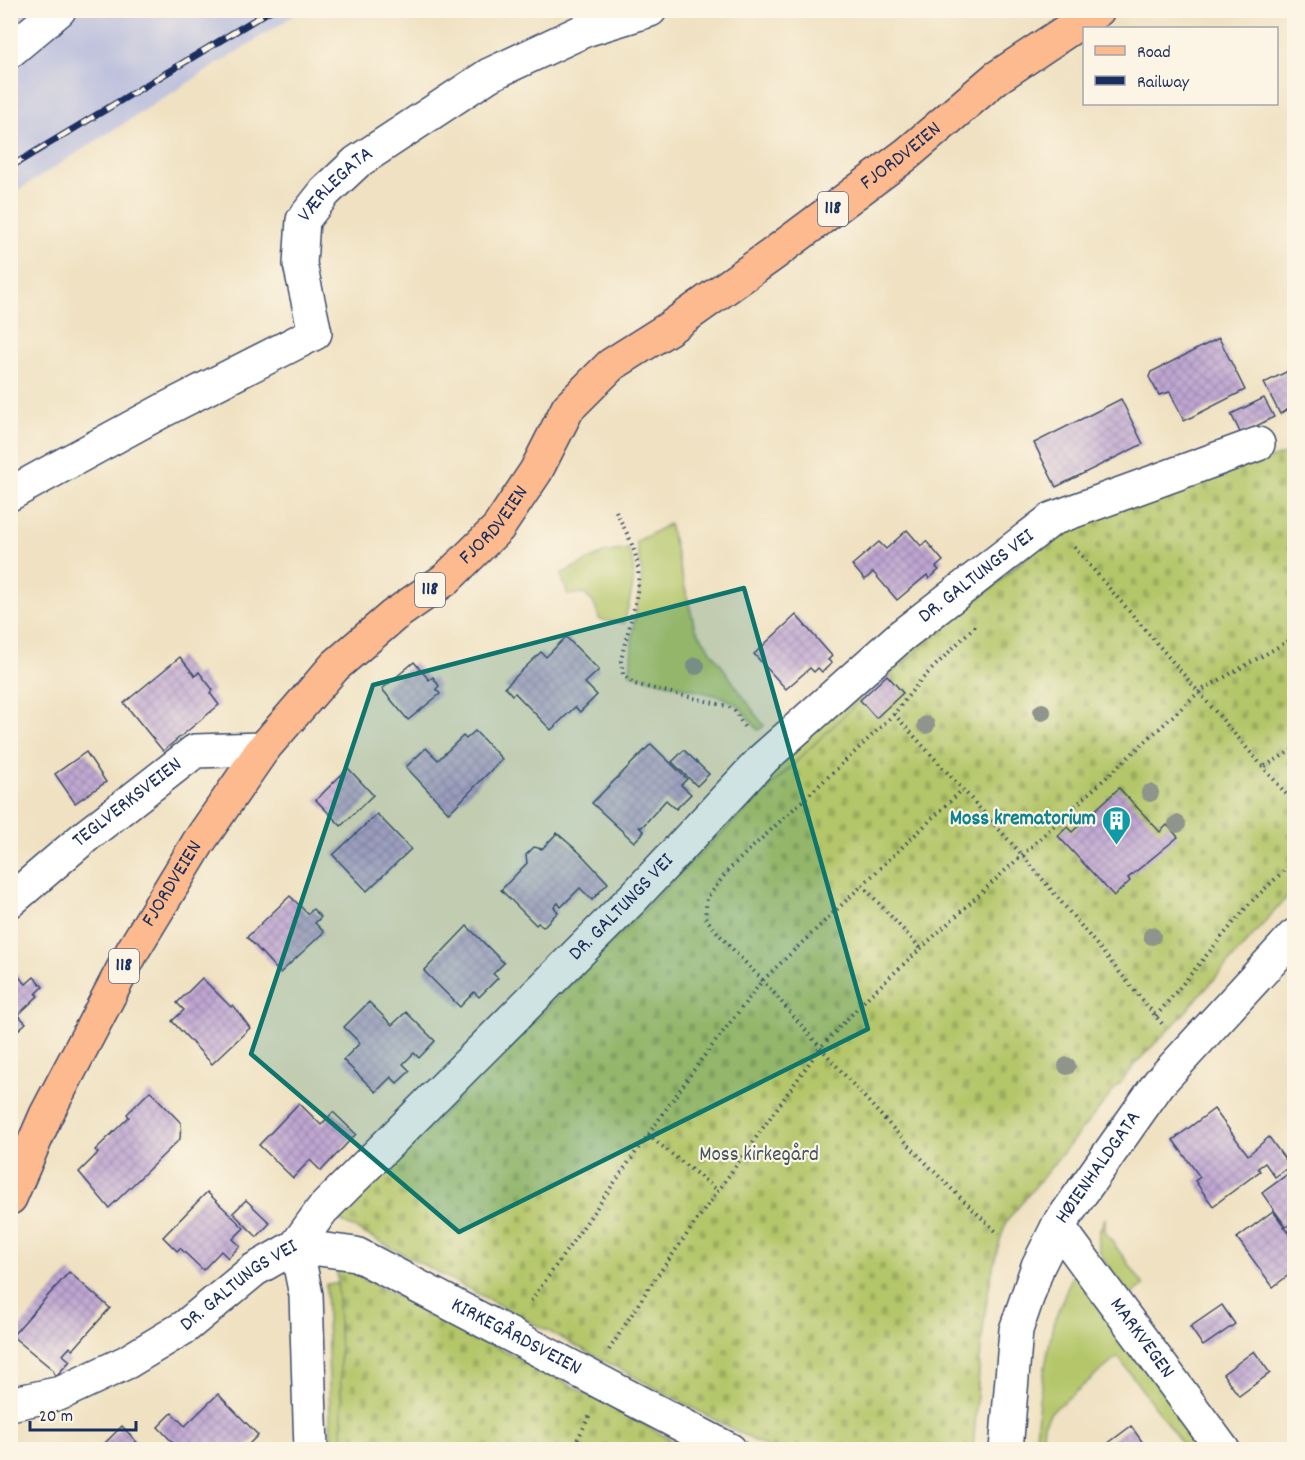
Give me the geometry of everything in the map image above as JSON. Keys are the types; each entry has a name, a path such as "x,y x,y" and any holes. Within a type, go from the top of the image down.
{"main road":[{"name":"FJORDVEIEN","path":"10,1198 46,1115 132,951 198,843 263,749 335,666 393,616 446,579 498,528 536,471 568,408 611,365 668,330 772,255 907,154 996,78 1098,10"}],"street":[{"path":"10,51 59,10"},
{"name":"VÆRLEGATA","path":"10,494 162,411 315,333 300,264 303,220 325,192 357,162 489,75 585,30 650,10"},
{"name":"DR. GALTUNGS VEI","path":"10,1404 61,1393 127,1362 185,1328 254,1270 296,1246 322,1210 634,897 764,758 901,636 1052,519 1258,444"},
{"name":"TEGLVERKSVEIEN","path":"10,901 86,836 195,751 263,749"},
{"name":"HØIENHALDGATA","path":"1006,1449 1016,1330 1038,1266 1058,1226 1159,1083 1294,936"},
{"name":"MARKVEGEN","path":"1058,1226 1223,1449"},
{"path":"296,1246 306,1295 311,1449"},
{"name":"KIRKEGÅRDSVEIEN","path":"296,1246 356,1254 730,1449"}],"path":[{"path":"616,511 633,547 638,567 638,583 621,661 623,674 634,684 727,706 735,711 764,758"},
{"path":"1064,551 1072,544 1265,766 1294,803"},
{"path":"982,620 920,681 894,714 802,804 730,868 707,898 705,918 721,938 763,980 820,1048 914,1152 999,1234"},
{"path":"572,1449 599,1395 592,1376 650,1286 820,1048 867,998 1024,856 1200,691 1294,638"},
{"path":"894,714 961,791 1024,856 1186,1052"},
{"path":"1265,766 1294,749"},
{"path":"531,1301 698,1064 763,980 961,791"},
{"path":"1156,1016 1250,903 1294,861"},
{"path":"861,885 922,950"},
{"path":"648,1135 717,1190"}],"highlighted area":[{"path":"744,588 868,1029 459,1232 251,1054 373,685"}],"shaded area":[{"path":"11,11 301,11 11,195"}],"green space":[{"name":"Moss kirkegård","path":"1294,451 1294,889 1180,1018 1139,1060 1006,1222 997,1250 986,1306 973,1449 770,1449 339,1220 683,871 860,700 1046,541 1078,523"},
{"path":"669,524 695,628 764,726 758,730 739,706 723,697 630,674 633,631 642,574 636,542"},
{"path":"1046,541 860,700 683,871 339,1220 338,1208 849,695"},
{"path":"628,549 632,558 634,576 624,623 600,620 593,602 583,593 568,595 561,574 603,553"},
{"path":"1105,1219 1105,1232 1144,1285 1131,1295 1109,1269 1100,1251 1098,1241"},
{"path":"347,1265 356,1275 609,1405 688,1449 343,1449 337,1267"},
{"path":"1074,1272 1191,1430 1186,1434 1197,1449 1186,1449 1118,1357 1051,1412 1044,1424 1042,1449 1035,1450 1039,1399 1053,1324"},
{"path":"326,1284 338,1284 343,1449 331,1449"}],"building":[{"path":"1219,338 1245,390 1184,421 1170,392 1159,395 1149,377 1151,372"},
{"path":"1288,371 1294,384 1294,406 1280,414 1264,383"},
{"path":"1264,398 1274,417 1241,434 1231,414"},
{"path":"1121,399 1143,444 1056,487 1034,443"},
{"path":"907,530 921,546 926,541 943,561 936,567 939,570 929,579 927,575 897,600 873,572 865,580 852,565 879,542 886,549"},
{"path":"796,615 832,656 828,660 832,663 822,672 818,668 814,672 810,668 786,689 754,654"},
{"path":"566,637 599,670 585,683 597,695 580,712 575,707 551,730 515,693 512,695 505,687 541,652 546,657"},
{"path":"180,657 195,676 199,672 213,690 210,693 219,705 163,751 124,703"},
{"path":"414,662 429,680 433,677 439,686 436,689 440,694 408,720 382,689"},
{"path":"887,675 903,693 876,718 860,700"},
{"path":"475,731 502,759 449,813 406,767 426,748 438,760 463,736 466,739"},
{"path":"651,744 687,779 681,785 691,794 676,809 666,800 642,827 639,827 644,832 634,842 592,803"},
{"path":"684,750 709,774 697,786 672,762"},
{"path":"86,752 106,782 75,803 55,774"},
{"path":"348,768 373,795 341,826 316,800"},
{"name":"Moss krematorium","path":"1119,788 1160,832 1167,825 1178,837 1128,878 1130,881 1114,896 1058,836 1067,827 1072,832"},
{"path":"377,814 411,849 367,891 333,855"},
{"path":"557,833 580,853 608,883 592,900 580,888 561,907 558,903 554,907 558,912 543,927 538,923 536,925 501,890 527,863 526,855 534,847 542,849"},
{"path":"290,896 308,914 313,909 321,917 315,923 324,932 280,973 247,937"},
{"path":"467,926 504,963 493,974 498,978 479,997 474,992 460,1007 424,971"},
{"path":"10,968 26,984 34,977 43,987 36,994 38,996 18,1015 26,1023 10,1037"},
{"path":"202,978 231,1007 233,1005 250,1028 212,1064 172,1021 184,1010 177,1003"},
{"path":"369,1002 392,1025 406,1012 435,1041 419,1058 414,1053 403,1064 410,1071 397,1083 391,1077 376,1092 343,1060 360,1043 344,1027"},
{"path":"150,1091 181,1123 180,1139 109,1208 79,1172 98,1153 95,1150 129,1117 127,1114"},
{"path":"299,1103 321,1125 333,1112 356,1134 321,1171 310,1160 293,1178 259,1145"},
{"path":"1214,1109 1248,1155 1269,1137 1290,1166 1275,1177 1265,1163 1258,1168 1260,1171 1213,1206 1195,1181 1200,1177 1173,1140"},
{"path":"1292,1171 1294,1221 1286,1227 1262,1193"},
{"path":"207,1192 244,1228 233,1239 240,1246 228,1258 221,1251 203,1270 180,1248 177,1251 163,1237"},
{"path":"246,1200 270,1223 257,1237 233,1213"},
{"path":"1273,1211 1294,1240 1294,1271 1273,1287 1237,1238"},
{"path":"69,1272 110,1308 73,1350 70,1347 63,1355 70,1361 56,1376 52,1369 12,1336"},
{"path":"1222,1305 1235,1324 1203,1346 1190,1327"},
{"path":"1254,1351 1270,1373 1239,1396 1223,1374"},
{"path":"218,1394 258,1435 243,1450 175,1450 177,1447 158,1427 172,1413 185,1426"},
{"path":"122,1426 144,1450 98,1450"},
{"path":"1131,1426 1148,1450 1099,1450"}],"railway":[{"path":"10,167 271,10"}],"place":[{"name":"Moss krematorium","path":"1117,846"}]}
